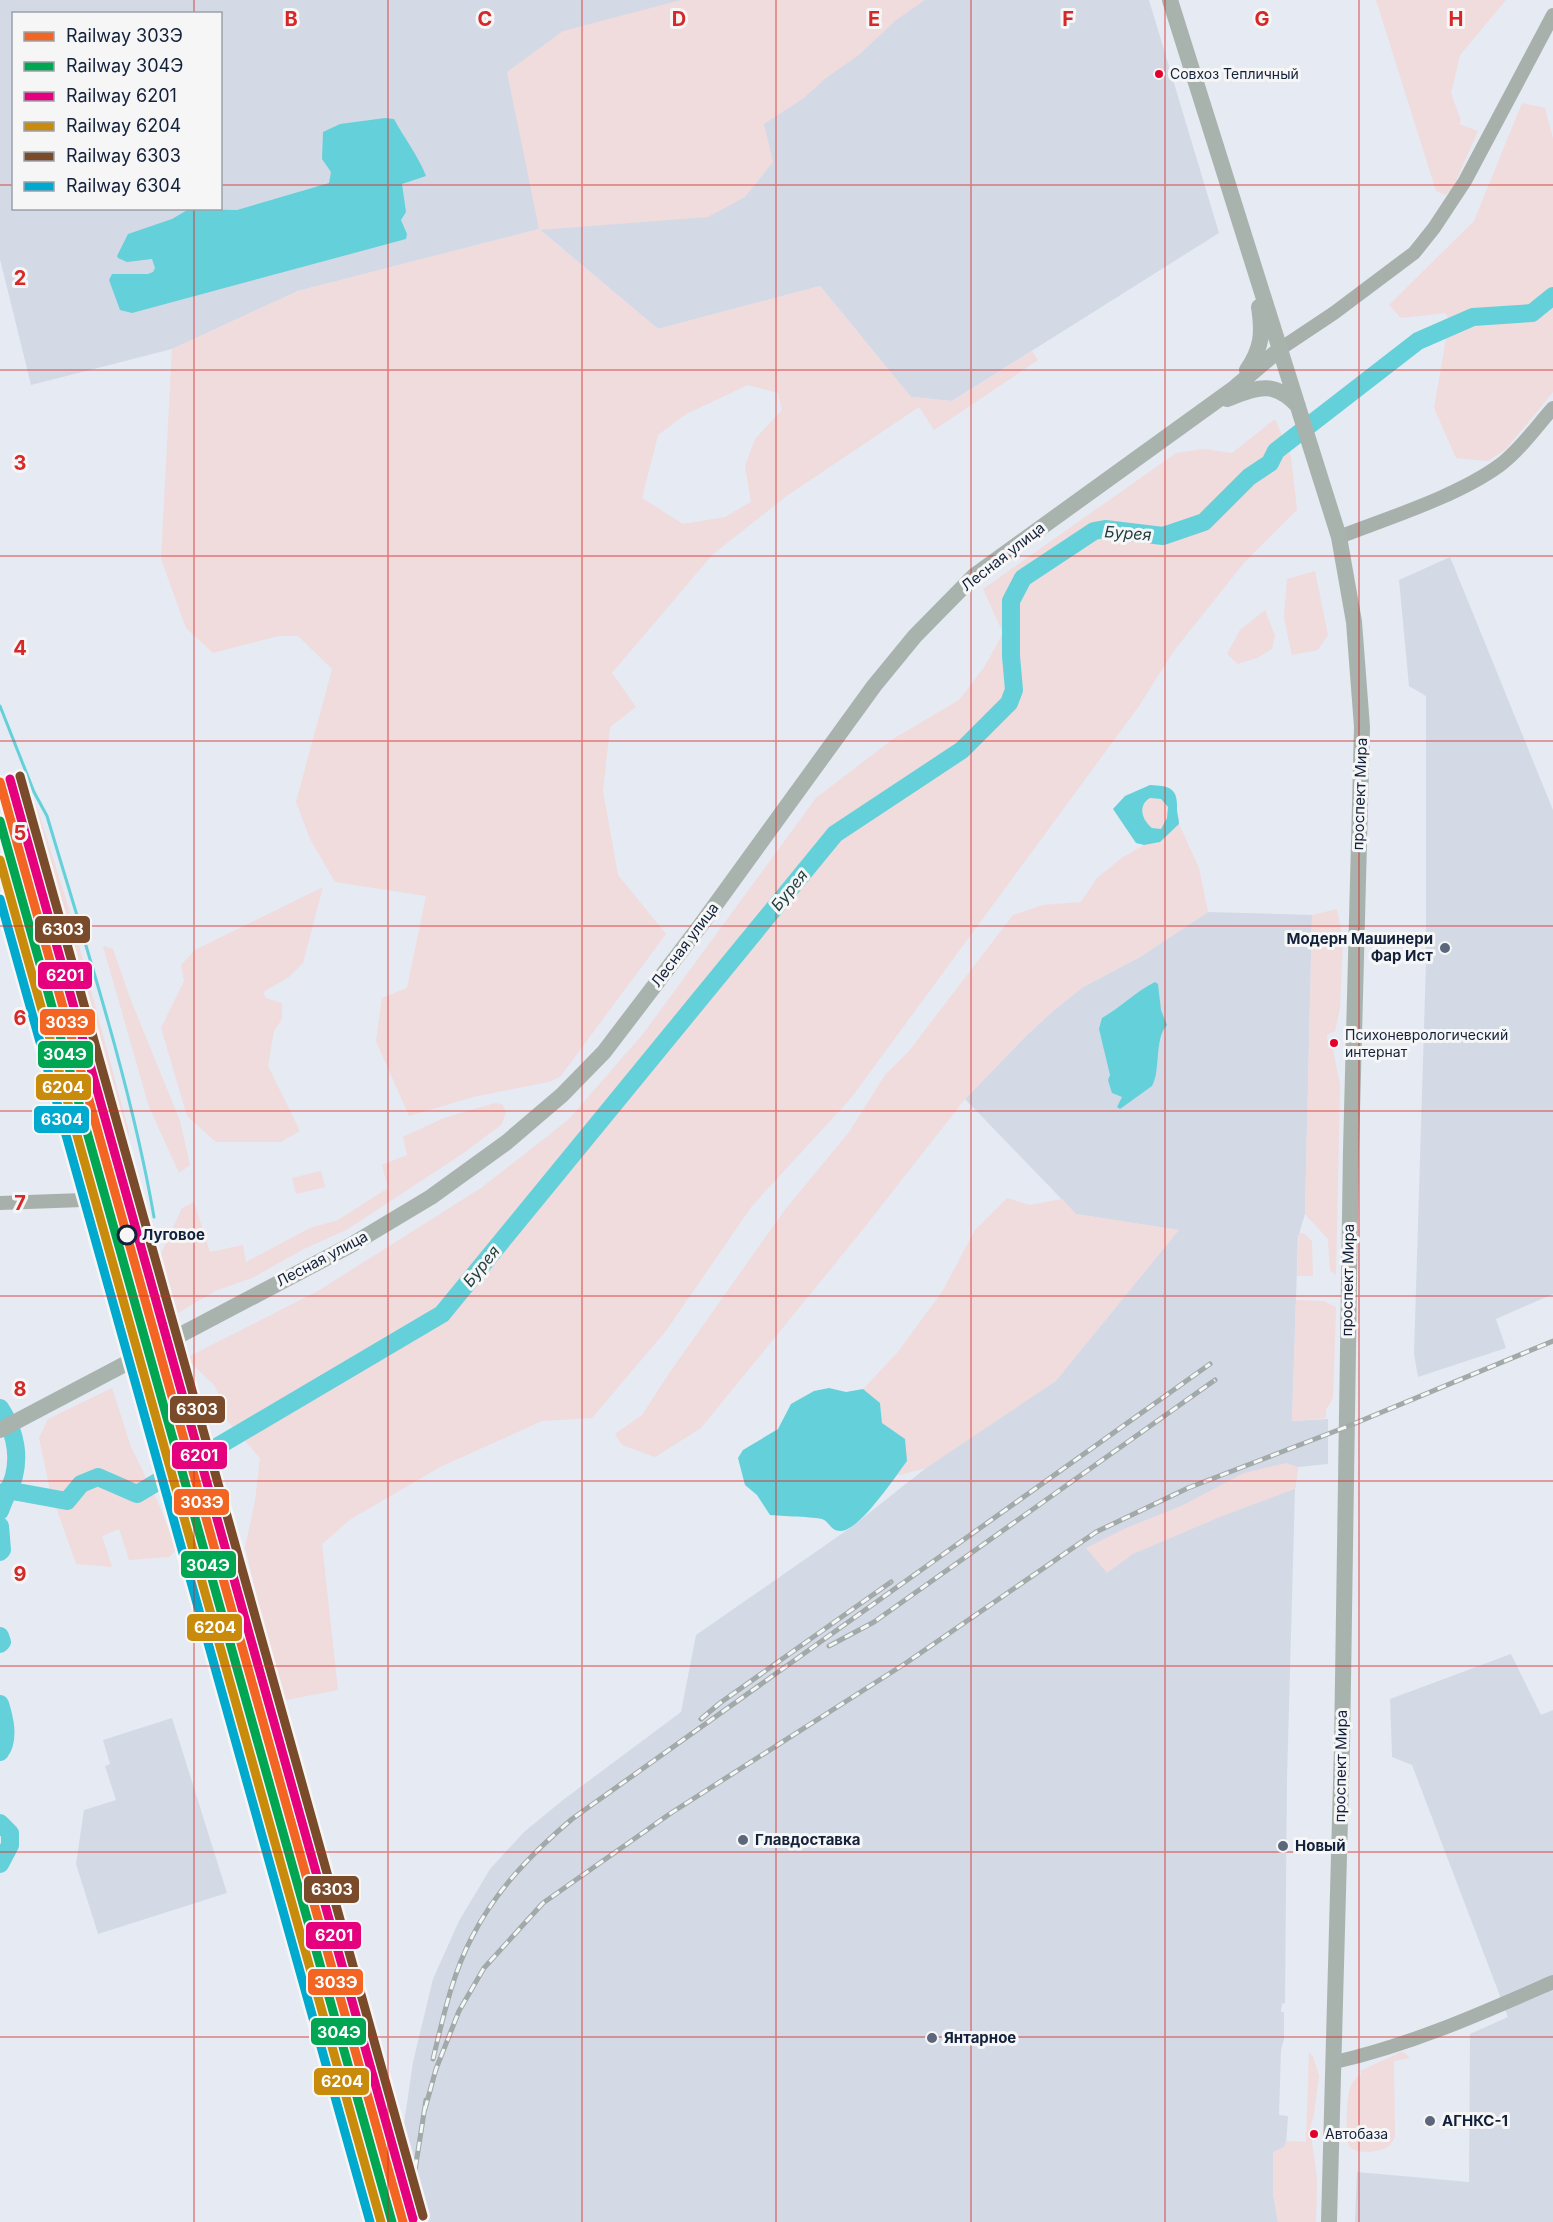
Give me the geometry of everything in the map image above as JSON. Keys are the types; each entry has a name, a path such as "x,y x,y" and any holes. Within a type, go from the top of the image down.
{"main road":[{"path":"1170,0 1251,258 1262,337 1258,354 1237,385"},
{"name":"проспект Мира","path":"1251,258 1339,537 1354,622 1362,727 1351,1150 1342,1746 1329,2222"},
{"name":"Лесная улица","path":"0,1430 351,1245 431,1197 507,1142 562,1095 604,1052 700,926 874,686 915,636 974,576 1209,406 1280,349"},
{"path":"1209,406 1254,390 1273,387 1287,395 1301,412"}],"street":[{"path":"1280,349 1334,313 1414,253 1434,228 1465,181 1553,15"},
{"path":"1339,537 1463,487 1499,466 1519,448 1553,408"},
{"path":"0,1203 83,1200"},
{"path":"1335,2062 1376,2053 1408,2042 1553,1982"}],"shaded area":[{"path":"0,0 1149,0 1219,233 952,401 911,397 820,286 658,329 539,229 298,291 172,349 31,385 0,259"},
{"path":"681,0 925,0 895,21 859,55 826,78 804,98 764,124 773,162 745,197 708,217 540,230 658,329 820,286 911,397 953,401 1032,351 1038,360 934,430 919,407 788,495 713,554 612,673 636,707 610,727 603,791 618,875 666,934 560,1077 548,1082 473,1097 409,1116 376,1041 382,998 407,988 426,896 335,882 310,839 296,802 332,669 298,636 278,636 213,653 186,628 161,559 172,349 298,291 539,229 507,72 563,31","holes":["748,385 778,393 782,410 755,439 745,466 751,502 725,517 683,524 642,498 658,435 686,414"]},
{"path":"1376,0 1506,0 1460,55 1451,93 1461,121 1459,124 1478,131 1452,190 1445,195 1436,191"},
{"path":"1522,103 1545,108 1553,139 1553,392 1506,449 1488,461 1456,458 1434,408 1449,321 1446,313 1401,318 1389,305 1474,221"},
{"path":"1275,419 1291,456 1297,510 1243,564 1173,652 1139,706 851,1098 752,1206 665,1332 592,1418 542,1421 440,1467 351,1519 322,1544 338,1690 281,1701 245,1547 255,1501 260,1458 228,1422 215,1386 186,1358 318,1291 481,1188 568,1120 643,1034 816,798 893,739 959,700 985,666 1003,633 983,589 1176,453 1203,449 1232,453"},
{"path":"1450,557 1553,810 1553,1294 1496,1319 1506,1348 1418,1377 1414,1354 1426,963 1426,696 1409,686 1399,580"},
{"path":"1315,571 1328,635 1318,650 1292,655 1284,618 1287,579"},
{"path":"1265,610 1275,636 1272,649 1257,658 1238,664 1227,654 1240,630"},
{"path":"22,775 37,807 71,915 129,1132 127,1143 112,1145 71,1002 25,804"},
{"path":"1150,798 1161,799 1168,807 1167,818 1161,829 1152,828 1143,816 1142,808"},
{"path":"1179,824 1199,868 1208,912 1140,957 1083,987 1026,1036 965,1099 860,1233 701,1428 655,1457 622,1445 615,1434 642,1415 784,1211 849,1132 885,1075 909,1051 1013,915 1043,905 1081,902 1097,878 1123,857 1144,845 1160,842"},
{"path":"323,887 303,963 289,977 263,992 266,998 282,1003 282,1019 274,1031 268,1066 300,1131 281,1142 216,1142 187,1116 161,1028 184,981 181,965 195,950"},
{"path":"1337,909 1343,940 1340,1008 1335,1031 1327,1035 1328,1047 1333,1050 1340,1084 1336,1275 1330,1271 1328,1239 1305,1214 1312,915"},
{"path":"1208,912 1312,915 1305,1214 1298,1237 1292,1421 1328,1419 1328,1464 1298,1467 1295,1489 1287,1779 1285,2003 1282,2004 1281,2012 1284,2012 1284,2039 1281,2050 1279,2115 1288,2116 1286,2145 1281,2150 1273,2194 1278,2222 385,2222 140,1337 170,1322 402,2137 413,2062 433,1979 459,1921 490,1869 524,1832 681,1712 696,1635 850,1528 926,1468 983,1428 1178,1230 1076,1214 965,1099 1026,1036 1083,987 1140,957"},
{"path":"103,946 113,949 130,998 180,1121 190,1165 179,1173 149,1107"},
{"path":"495,1103 502,1104 506,1112 502,1124 465,1152 348,1229 304,1249 252,1278 215,1291 168,1319 155,1267 182,1208 194,1202 210,1252 243,1245 246,1262 310,1228 338,1220 388,1188 382,1165 407,1155 403,1137 444,1118"},
{"path":"321,1171 325,1187 296,1194 292,1178"},
{"path":"1007,1198 1030,1205 1062,1199 1076,1214 1179,1230 1056,1381 926,1468 896,1476 907,1461 882,1423 880,1403 863,1389 897,1353 942,1292 975,1230"},
{"path":"1299,1233 1305,1234 1312,1241 1313,1276 1297,1276"},
{"path":"1296,1300 1324,1301 1336,1307 1333,1398 1326,1410 1326,1418 1292,1421"},
{"path":"112,1388 131,1447 157,1500 177,1550 169,1557 129,1560 119,1529 102,1536 112,1567 76,1564 50,1490 39,1438 48,1419"},
{"path":"1286,1463 1298,1467 1295,1489 1220,1517 1133,1554 1107,1573 1086,1548 1126,1528 1181,1506 1244,1473"},
{"path":"1511,1654 1541,1715 1553,1710 1553,2222 1355,2222 1357,2172 1469,2182 1470,2034 1508,2017 1412,1765 1392,1757 1390,1699"},
{"path":"172,1718 227,1893 98,1934 76,1864 84,1810 116,1800 105,1766 110,1764 103,1740"},
{"path":"1401,2052 1410,2058 1394,2061 1395,2137 1387,2147 1370,2152 1350,2147 1347,2128 1351,2086 1362,2074 1360,2071"},
{"path":"1309,2053 1313,2056 1319,2076 1310,2128 1317,2178 1316,2222 1278,2222 1273,2194 1273,2152 1284,2147 1286,2141 1306,2142"}],"water":[{"path":"385,118 394,119 419,161 426,176 402,184 406,212 401,220 407,234 406,239 132,313 120,310 109,280 112,274 148,274 155,268 152,259 127,262 118,258 128,234 172,219 187,210 237,210 329,183 331,172 322,159 323,132 340,124"},
{"path":"1150,785 1168,787 1176,797 1179,824 1160,842 1144,845 1136,843 1113,809 1125,796","holes":["1150,798 1161,799 1168,807 1167,818 1161,829 1152,828 1143,816 1142,808"]},
{"path":"1155,982 1158,984 1161,1010 1167,1025 1160,1038 1155,1080 1152,1086 1120,1109 1117,1107 1122,1097 1112,1093 1108,1080 1110,1075 1099,1029 1102,1018"},
{"path":"829,1388 846,1392 863,1389 880,1403 882,1423 905,1439 907,1461 867,1513 858,1522 841,1531 835,1530 822,1519 770,1515 757,1495 745,1485 738,1458 743,1450 778,1429 791,1404 814,1391"}],"waterway":[{"name":"Бурея","path":"7,1490 67,1501 81,1484 98,1477 137,1494 442,1314 835,834 962,750 1009,703 1014,690 1011,656 1011,601 1023,578 1094,531 1105,529 1163,536 1204,522 1249,477 1270,463 1276,451 1418,341 1473,317 1532,313 1553,296"},
{"path":"0,706 34,792 47,816 77,915 120,1066 154,1217"},
{"path":"0,1408 9,1424 16,1449 14,1476 0,1511"},
{"path":"0,1526 2,1550 0,1552"},
{"path":"0,1636 2,1642 0,1644"},
{"path":"0,1704 5,1735 0,1752"},
{"path":"0,1823 10,1833 10,1845 0,1864"}],"railway":[{"path":"425,2109 436,2069 459,2011 484,1968 543,1903 671,1813 906,1663 1096,1532 1188,1488 1346,1427 1553,1341"},
{"path":"433,2059 444,2012 472,1937 492,1904 516,1873 557,1832 572,1819 1210,1364"},
{"path":"829,1646 874,1622 1215,1380"},
{"path":"701,1719 720,1703 891,1582"},
{"path":"418,2222 413,2183 426,2100"}],"rail line":[{"name":"6303","path":"20,776 423,2216"},
{"name":"6201","path":"10,779 413,2219"},
{"name":"303Э","path":"0,782 403,2222"},
{"name":"304Э","path":"0,821 392,2222"},
{"name":"6204","path":"0,860 381,2222"},
{"name":"6304","path":"0,899 370,2222"}],"place":[{"name":"Совхоз Тепличный","path":"1159,74"},
{"name":"Модерн Машинери Фар Ист","path":"1445,948"},
{"name":"Психоневрологический интернат","path":"1334,1043"},
{"name":"Луговое","path":"127,1235"},
{"name":"Главдоставка","path":"743,1840"},
{"name":"Новый","path":"1283,1846"},
{"name":"Янтарное","path":"932,2038"},
{"name":"АГНКС-1","path":"1430,2121"},
{"name":"Автобаза","path":"1314,2134"}]}
